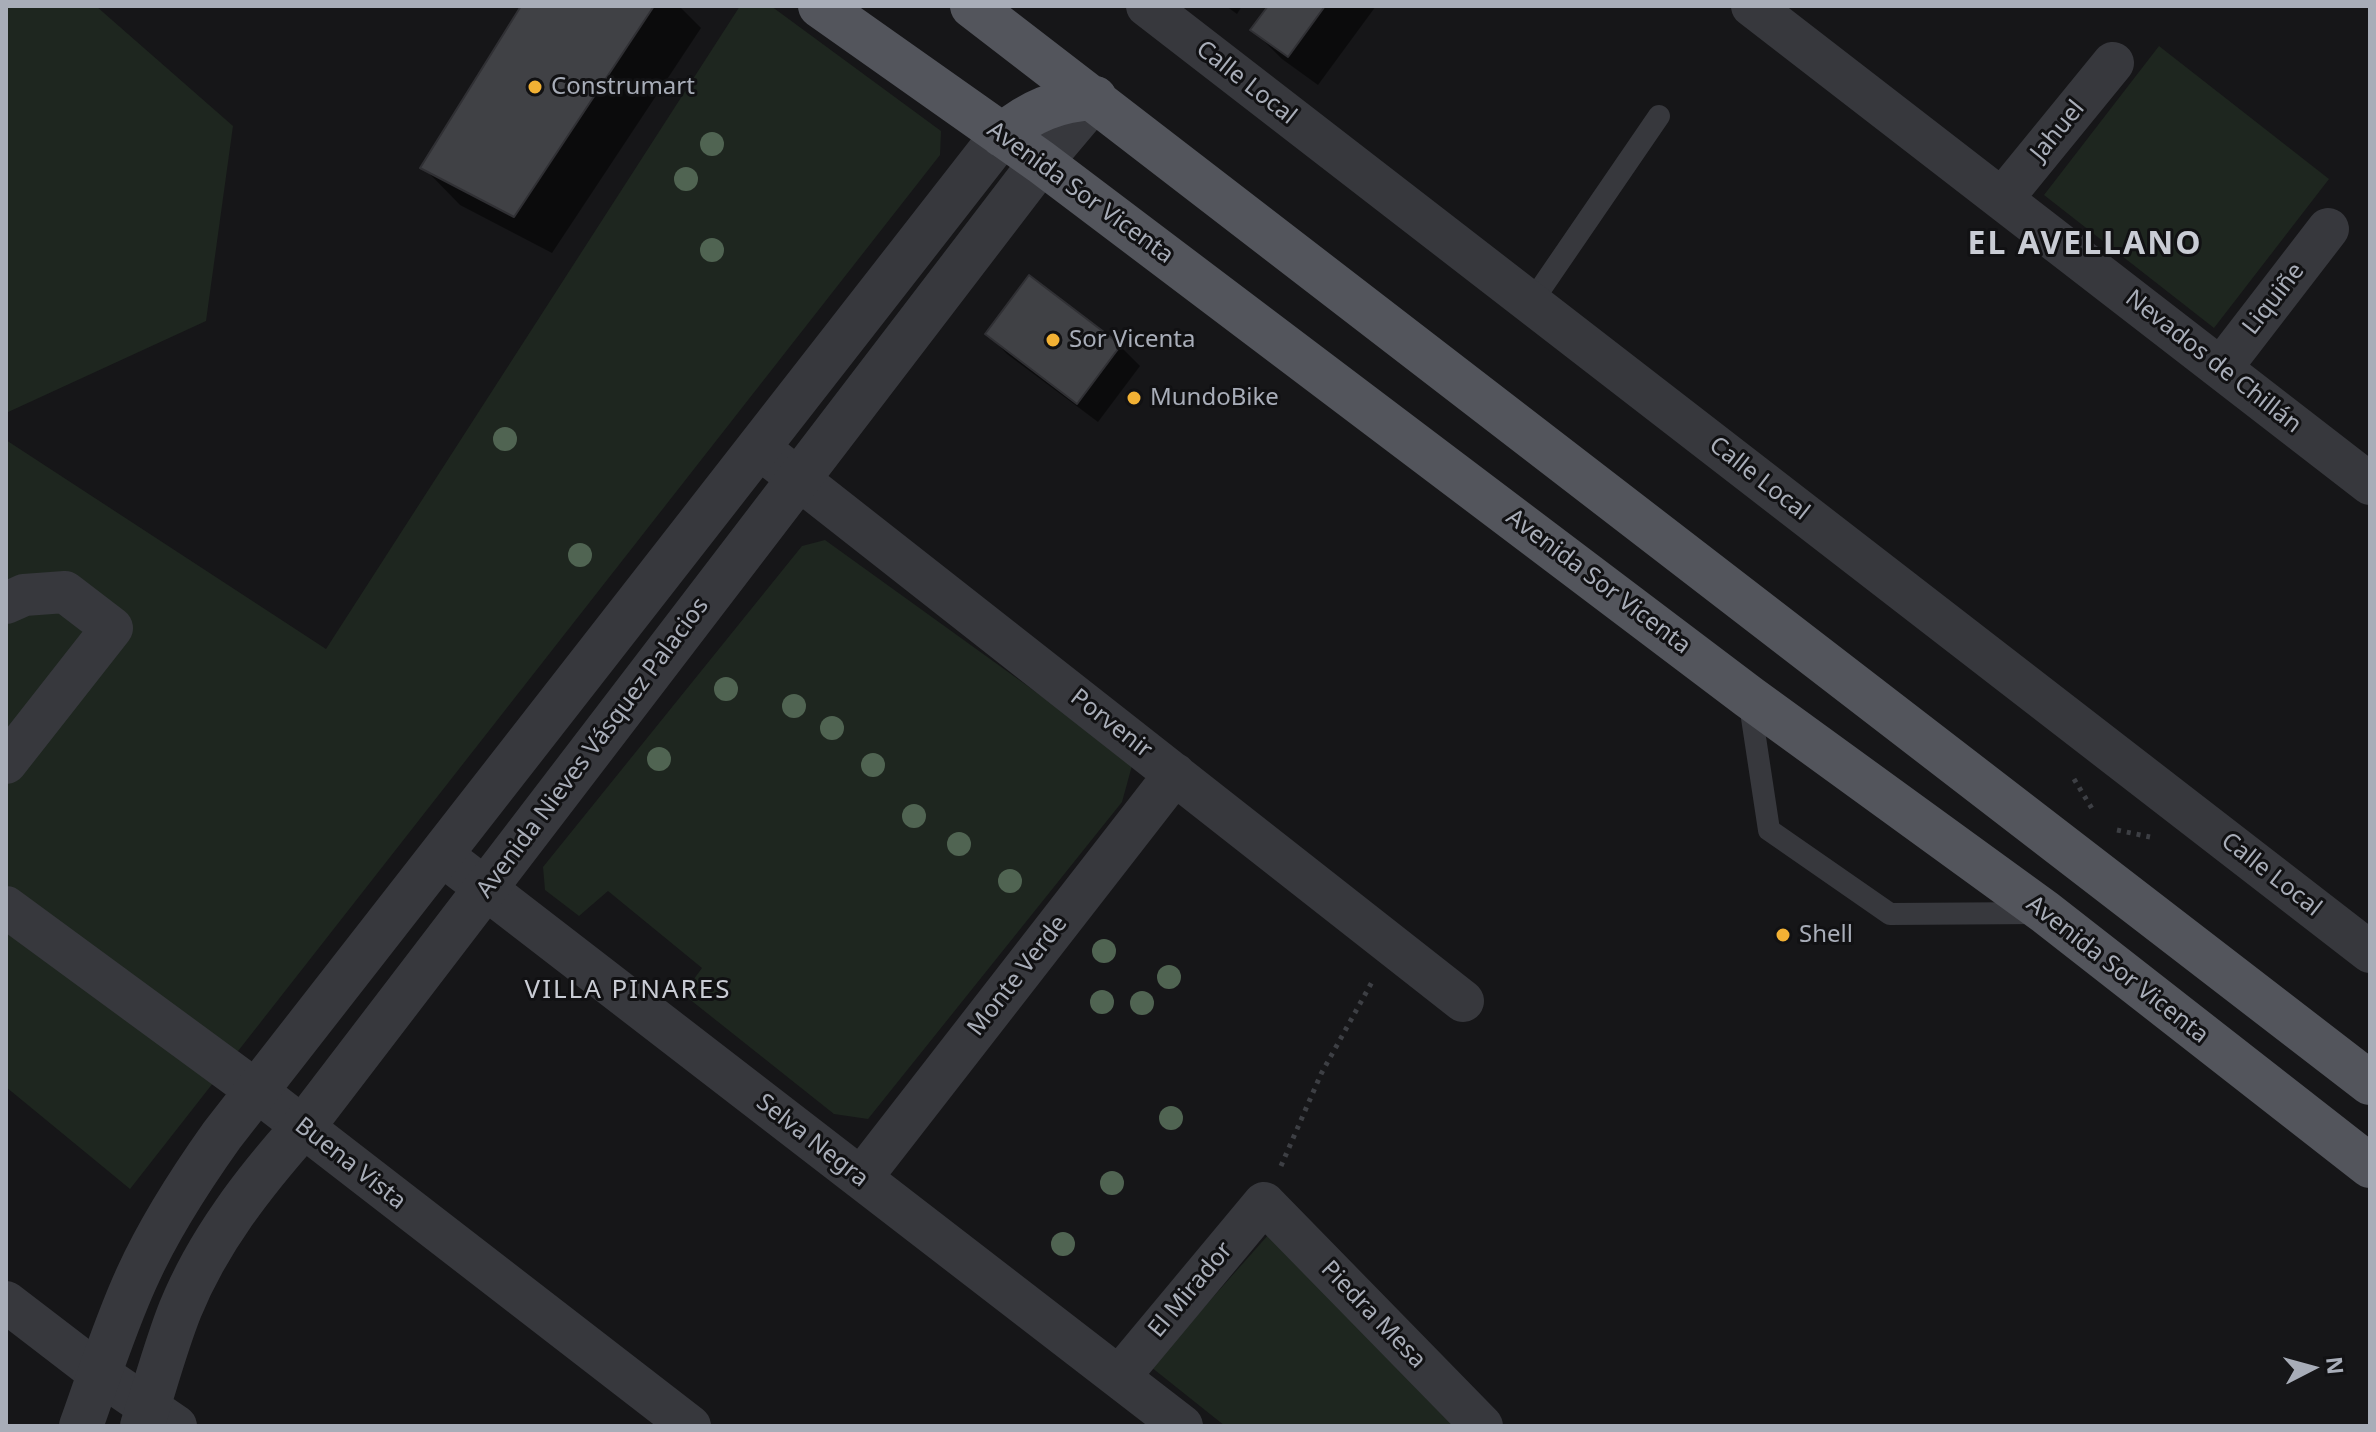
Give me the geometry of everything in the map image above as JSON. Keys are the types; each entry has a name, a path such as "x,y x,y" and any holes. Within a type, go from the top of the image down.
{"main road":[{"name":"Avenida Sor Vicenta","path":"820,6 1041,162 1749,697 2045,912 2370,1166"},
{"path":"972,6 2370,1083"},
{"path":"1002,135 1037,110 1056,103 1095,98"}],"street":[{"name":"Calle Local","path":"1147,6 2370,952"},
{"name":"Nevados de Chillán","path":"1763,9 2370,484"},
{"name":"Jahuel","path":"2002,199 2113,63"},
{"name":"Avenida Nieves Vásquez Palacios","path":"155,1420 163,1356 181,1307 233,1212 303,1127 1041,162 1095,98"},
{"path":"81,1426 117,1323 162,1227 206,1157 1002,135"},
{"name":"Liquiñe","path":"2221,368 2328,229"},
{"name":"Porvenir","path":"759,448 1463,1001"},
{"path":"6,603 24,595 65,592 112,628 6,763"},
{"name":"Monte Verde","path":"861,1178 1175,774"},
{"name":"Selva Negra","path":"442,855 1182,1426"},
{"name":"Buena Vista","path":"6,907 258,1092 690,1426"},
{"name":"El Mirador","path":"1119,1377 1264,1203"},
{"name":"Piedra Mesa","path":"1264,1203 1482,1426"},
{"path":"6,1302 155,1420"}],"lane":[{"path":"1531,303 1659,116"},
{"path":"1749,697 1769,830 1890,914 2045,912"}],"path":[{"path":"1264,1203 1321,1074 1392,945"}],"shaded area":[{"path":"6,6 96,6 233,126 206,321 6,413"},
{"path":"740,6 771,6 941,131 940,155 130,1189 6,1087 6,440 326,649"},
{"path":"2159,46 2329,179 2214,328 2044,195"},
{"path":"825,540 1133,762 1122,802 868,1119 834,1114 683,994 702,968 608,891 579,916 545,890 543,867 802,546"},
{"path":"1269,1234 1457,1426 1225,1426 1151,1367"}],"building":[{"name":"Construmart","path":"521,6 654,6 514,217 420,168"},
{"path":"1268,6 1325,6 1288,57 1250,30"},
{"name":"Sor Vicenta","path":"1029,275 1121,345 1077,404 985,334"}],"place":[{"name":"Construmart","path":"535,87"},
{"name":"Sor Vicenta","path":"1053,340"},
{"name":"MundoBike","path":"1134,398"},
{"name":"Shell","path":"1783,935"}],"district":[{"name":"EL AVELLANO","path":"2085,245"},
{"name":"VILLA PINARES","path":"628,991"}]}
